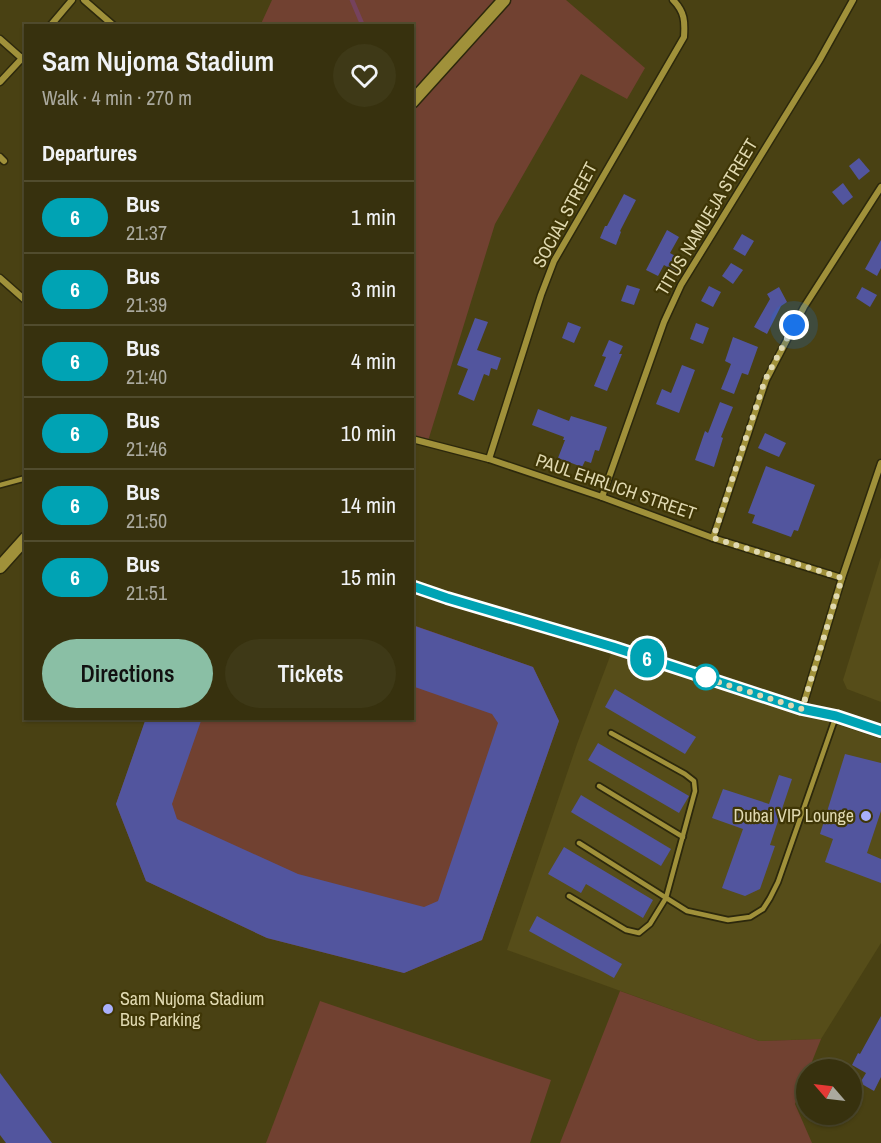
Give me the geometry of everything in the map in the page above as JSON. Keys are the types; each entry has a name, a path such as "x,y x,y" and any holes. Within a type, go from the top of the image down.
{"street":[{"path":"52,24 72,0"},
{"path":"84,0 112,24"},
{"path":"414,100 504,0"},
{"name":"SOCIAL STREET","path":"489,459 554,261 684,37 685,20 673,0"},
{"name":"TITUS NAMUEJA STREET","path":"603,497 664,322 681,285 816,67 853,0"},
{"path":"0,39 24,58 0,82"},
{"path":"713,538 765,380 804,306 881,187"},
{"path":"0,278 24,299"},
{"name":"PAUL EHRLICH STREET","path":"414,440 489,459 603,497 713,538 842,578"},
{"path":"802,709 842,578 881,463"},
{"path":"0,567 24,540"},
{"path":"414,587 613,647 802,709 836,716 881,731"}],"lane":[{"path":"0,486 24,479"},
{"path":"579,843 687,910 728,920 750,917 762,909 778,882 836,716"},
{"path":"569,897 626,930 639,933 650,924 666,898 695,791 694,781 685,774 611,733"},
{"path":"599,786 682,837"}],"shaded area":[{"path":"272,0 566,0 645,68 627,99 581,74 495,224 428,441 414,438 414,24 261,24"},
{"path":"881,557 881,702 847,689 843,680"},
{"path":"414,625 533,667 559,721 482,940 404,973 267,938 146,881 116,804 146,720 414,720"},
{"path":"612,651 881,739 881,943 821,1039 759,1041 507,950 577,744"},
{"path":"620,991 759,1041 821,1039 813,1059 796,1059 796,1125 804,1125 812,1143 560,1143"},
{"path":"320,1001 551,1080 530,1143 266,1143"}],"building":[{"path":"859,158 870,171 859,180 849,166"},
{"path":"843,183 853,197 843,205 832,192"},
{"path":"624,194 636,200 620,231 616,245 600,238"},
{"path":"667,230 679,237 670,253 686,262 680,274 664,265 658,276 646,270"},
{"path":"742,234 754,241 745,256 733,249"},
{"path":"881,240 881,268 877,276 865,269"},
{"path":"731,263 743,270 733,284 722,276"},
{"path":"627,285 640,289 634,305 621,301"},
{"path":"709,286 721,292 713,307 701,301"},
{"path":"779,287 787,302 781,306 767,334 754,327 770,299 767,294"},
{"path":"862,287 877,295 870,307 856,298"},
{"path":"475,318 488,322 477,350 501,358 497,370 491,368 489,376 484,374 474,401 458,394 468,369 457,365"},
{"path":"568,322 581,327 574,343 562,338"},
{"path":"696,323 709,328 703,344 690,339"},
{"path":"733,337 758,347 748,375 742,373 734,394 721,389 731,364 725,361"},
{"path":"609,340 623,346 607,391 594,386 606,357 602,356"},
{"path":"682,365 695,370 679,413 656,404 662,389 671,393"},
{"path":"720,402 733,407 721,437 723,438 714,467 695,460 705,431 708,433"},
{"path":"538,409 569,421 571,416 607,427 599,451 595,450 591,463 585,461 582,467 558,458 564,437 532,425"},
{"path":"765,433 786,443 779,457 758,448"},
{"path":"766,466 815,485 798,531 794,530 791,537 752,523 755,515 748,513"},
{"path":"414,626 533,667 559,721 482,940 404,973 267,938 146,881 116,804 145,720 201,720 172,804 177,819 298,874 424,907 438,901 498,723 492,714 414,687"},
{"path":"615,689 696,737 685,754 605,707"},
{"path":"598,743 689,796 679,813 588,760"},
{"path":"845,754 881,763 881,811 867,853 881,859 881,883 825,862 833,839 820,834"},
{"path":"779,775 792,779 770,845 775,846 760,889 745,896 722,888 743,829 712,818 723,789 769,804"},
{"path":"581,795 671,849 661,866 571,812"},
{"path":"564,847 653,900 643,918 586,884 581,893 548,874"},
{"path":"537,916 622,964 614,978 529,931"},
{"path":"881,1016 881,1077 874,1091 862,1084 866,1073 862,1071 862,1059 855,1059 858,1053 860,1054"},
{"path":"0,1073 52,1143 6,1143 0,1135"}],"waterway":[{"path":"352,0 362,24"}],"bus line":[{"name":"6","path":"414,587 613,647 802,709 836,716 881,731"}],"place":[{"name":"Dubai VIP Lounge","path":"866,816"},
{"name":"Sam Nujoma Stadium Bus Parking","path":"108,1009"}],"route":[{"path":"706,677 697,675 802,709 842,578 713,538 765,380 794,325"}]}
